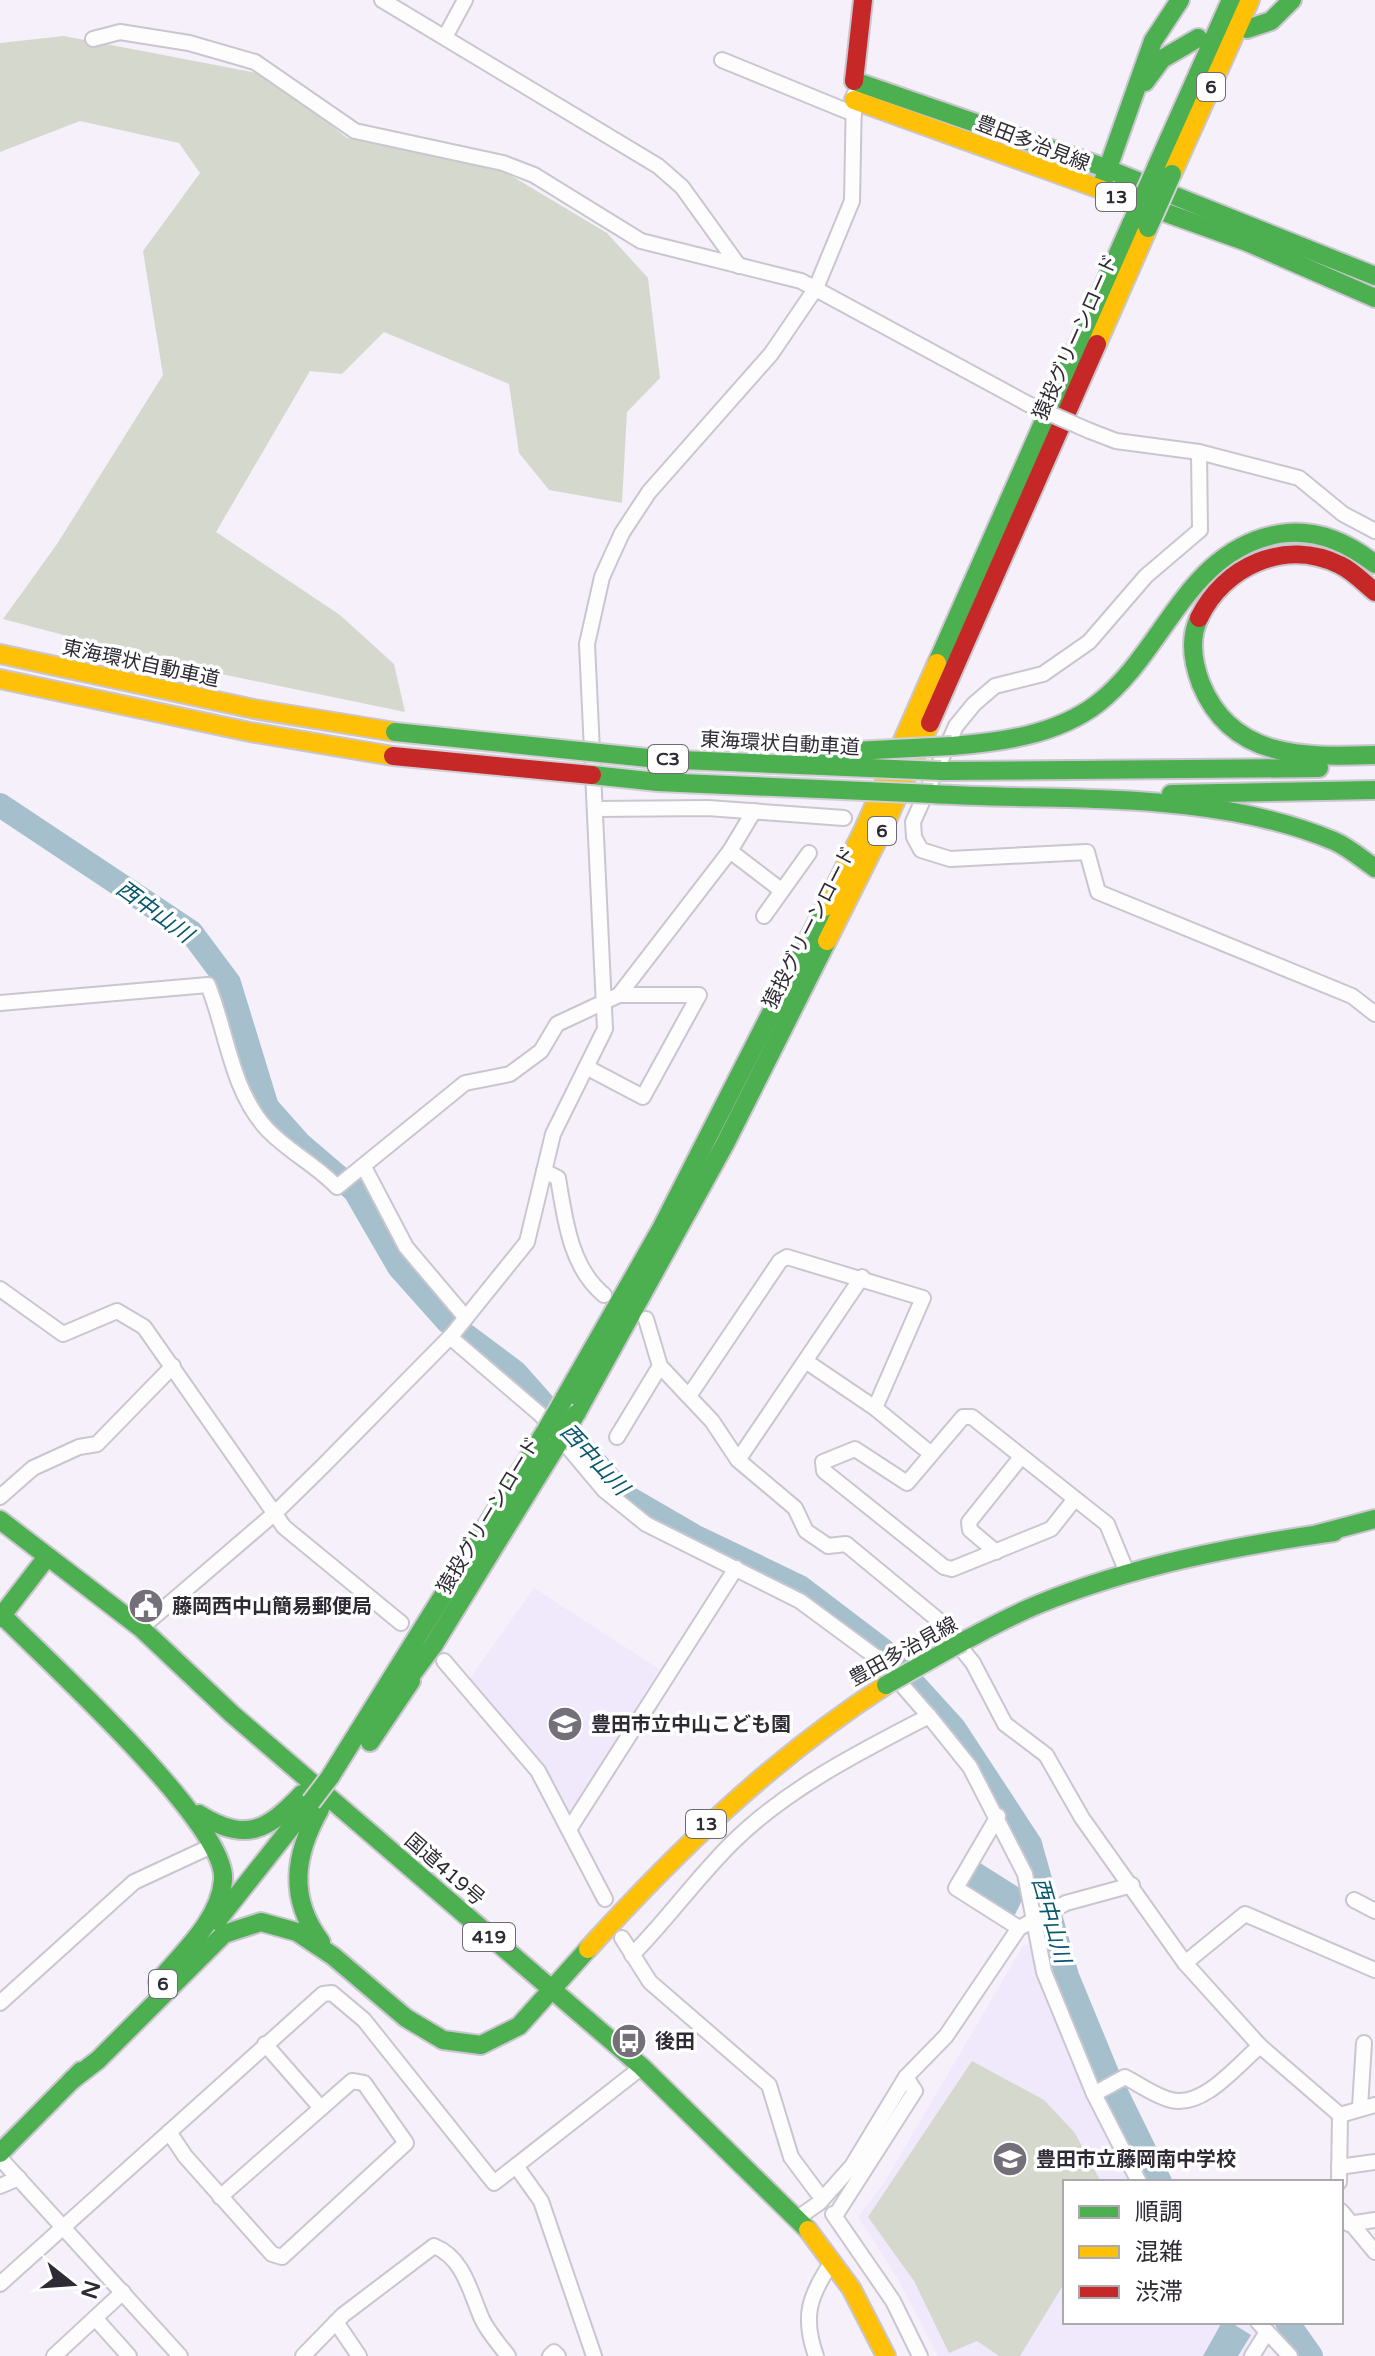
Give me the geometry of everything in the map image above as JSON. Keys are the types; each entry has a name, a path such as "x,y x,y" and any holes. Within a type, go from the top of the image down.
{"main road":[{"path":"854,81 863,0"},
{"path":"1099,191 1153,41 1180,0"},
{"name":"猿投グリーンロード","path":"330,1778 438,1654 551,1439 725,1144 883,829 1164,171 1231,0"},
{"name":"猿投グリーンロード","path":"1164,171 1250,0"},
{"path":"1247,29 1271,21 1292,0"},
{"path":"1135,98 1162,59 1198,38"},
{"name":"豊田多治見線","path":"854,81 1107,168 1375,276"},
{"name":"豊田多治見線","path":"854,107 1247,242 1375,298"},
{"path":"576,752 794,753 952,746 1043,732 1099,702 1144,656 1197,579 1236,545 1265,534 1312,533 1343,542 1375,564"},
{"path":"1375,592 1351,569 1319,555 1282,552 1264,556 1231,574 1206,601 1194,637 1193,655 1203,693 1220,718 1243,737 1281,751 1306,755 1375,755"},
{"name":"東海環状自動車道","path":"0,654 114,682 395,732 576,752 769,765 941,771 1375,767"},
{"name":"C3","path":"0,679 108,705 393,756 658,782 933,794 1375,790"},
{"path":"933,794 1114,803 1276,819 1336,839 1375,868"},
{"name":"猿投グリーンロード","path":"330,1778 410,1650 551,1439"},
{"path":"1318,1534 1375,1519"},
{"name":"国道419号","path":"0,1520 141,1628 232,1714 642,2067 799,2217 851,2288 886,2356"},
{"name":"豊田多治見線","path":"344,1967 423,2029 463,2046 476,2047 500,2040 551,1991 662,1868 753,1780 840,1712 886,1685 962,1642 1047,1601 1128,1575 1223,1550 1375,1527"},
{"path":"47,1557 1,1617 182,1801 219,1851 223,1863 223,1889 195,1936 109,2043"},
{"path":"182,1801 227,1830 253,1832 311,1802 330,1778"},
{"path":"311,1802 297,1859 296,1891 314,1934 344,1967"},
{"name":"6","path":"0,2155 109,2043 241,1892 311,1802"},
{"path":"72,2080 98,2060 214,1942 235,1926 259,1921 282,1924 308,1938 344,1967"}],"street":[{"path":"382,0 658,166 682,187 739,266"},
{"path":"445,37 465,0"},
{"path":"93,39 120,32 189,43 255,62 355,131 522,169 641,241 816,288 1028,404 1116,441 1199,452 1299,478 1343,514 1375,531"},
{"path":"722,60 854,107"},
{"path":"141,1628 275,1513 451,1336 527,1242 553,1134 605,1029 587,644 610,555 649,492 771,354 816,288 852,201 854,81"},
{"path":"1199,452 1200,530 1146,576 1089,642 1043,674 995,686 974,704 956,726 913,822 914,837 921,850 950,859 1087,852 1098,892 1352,996 1375,1014"},
{"path":"595,809 754,811 844,818"},
{"path":"0,1003 208,985 242,1093 252,1111 284,1145 315,1165 337,1187 465,1083 510,1074 541,1051 557,1024 604,1005 619,995 730,851 754,811"},
{"path":"730,851 781,890"},
{"path":"764,916 809,853"},
{"path":"588,1068 643,1097 699,995 619,995"},
{"path":"363,1167 406,1247 465,1319"},
{"path":"544,1171 558,1178 567,1235 596,1288 604,1295"},
{"path":"689,1396 780,1261 787,1257 924,1292 875,1408"},
{"path":"738,1460 862,1277"},
{"path":"0,1289 63,1334 117,1311 144,1327 284,1527 309,1551 401,1623"},
{"path":"646,1319 660,1366 712,1421 738,1460 795,1508 806,1531 828,1546 846,1544 937,1619 973,1663 1005,1724 1046,1755 1082,1818 1185,1963 1260,2046 1340,2115"},
{"path":"451,1336 541,1415 614,1499 646,1524 800,1601 880,1660 929,1716 970,1767 998,1816 1025,1874 1038,1917 1044,1972 1138,2180"},
{"path":"807,1362 875,1408 930,1453"},
{"path":"0,1497 33,1468 79,1447 97,1444 173,1366"},
{"path":"617,1437 660,1366"},
{"path":"1074,1500 1051,1529 952,1569 944,1567 824,1471 825,1458 855,1449 907,1483 963,1417 972,1417 1112,1530 1128,1575"},
{"path":"996,1552 970,1530 969,1522 1021,1457"},
{"path":"570,1828 736,1568"},
{"path":"438,1654 538,1771 605,1899"},
{"path":"632,1955 736,1838 794,1793 846,1760 929,1716"},
{"path":"998,1816 956,1888 1019,1928"},
{"path":"0,2003 134,1882 203,1850"},
{"path":"799,2217 819,2203 852,2166 906,2077 946,2036 1019,1928 1066,1903 1132,1885"},
{"path":"1354,1900 1375,1911"},
{"path":"1185,1963 1245,1914 1375,1970"},
{"path":"622,1938 650,1982 769,2085 791,2157 802,2176 817,2192"},
{"path":"0,2284 323,1994 332,1993 364,2020 494,2183 642,2067"},
{"path":"1340,2115 1367,2106 1364,2043"},
{"path":"265,2044 321,2108"},
{"path":"1096,2092 1125,2077 1170,2100 1189,2100 1209,2090 1260,2046"},
{"path":"906,2077 915,2091 834,2215 893,2301 920,2356"},
{"path":"169,2132 220,2197 272,2254 282,2257 406,2143 364,2083 352,2081 220,2197"},
{"path":"1340,2115 1339,2175 1375,2162"},
{"path":"0,2155 180,2356"},
{"path":"516,2166 541,2201 594,2356"},
{"path":"0,2186 18,2177"},
{"path":"1345,2218 1375,2220"},
{"path":"1345,2218 1375,2252"},
{"path":"303,2356 336,2322 434,2246 446,2251 469,2282 483,2321 508,2356"},
{"path":"816,2356 806,2328 817,2284 832,2262"},
{"path":"54,2356 123,2292"},
{"path":"95,2318 129,2356"},
{"path":"336,2322 359,2356"},
{"path":"1252,2356 1263,2327 1290,2356"},
{"path":"550,2356 554,2352 558,2356"}],"shaded area":[{"path":"64,36 268,75 347,138 500,169 607,233 648,278 660,378 627,412 622,503 549,490 519,453 509,384 384,332 342,374 310,371 216,532 340,615 394,664 405,712 173,664 3,619 57,544 163,375 143,251 200,173 179,143 80,121 0,152 0,43"},
{"name":"豊田市立中山こども園","path":"534,1588 659,1669 570,1818 468,1681"},
{"name":"豊田市立藤岡南中学校","path":"1032,1943 1044,1996 1087,2094 1131,2180 1063,2180 1063,2324 1253,2324 1260,2333 1246,2356 938,2356 897,2277 858,2217 884,2183 1023,1946"},
{"name":"豊田市立藤岡南中学校","path":"972,2061 1044,2100 1075,2133 1100,2180 1063,2180 1063,2285 1020,2356 999,2356 977,2341 949,2353 914,2281 868,2217"}],"water":[{"path":"977,1861 1026,1892 1013,1919 962,1888"},
{"path":"1221,2324 1233,2324 1251,2335 1238,2356 1203,2356"}],"waterway":[{"name":"西中山川","path":"0,805 191,932 229,983 267,1107 299,1143 355,1191 399,1267 448,1322 515,1372 625,1496 694,1536 800,1587 883,1650 954,1728 1030,1844 1067,1976 1109,2078 1159,2180"},
{"name":"西中山川","path":"1288,2324 1311,2356"}],"traffic: fast":[{"path":"1103,182 1153,41 1180,0"},
{"path":"1156,168 1231,0"},
{"path":"1247,29 1271,21 1292,0"},
{"path":"1145,82 1162,59 1198,38"},
{"path":"854,81 1100,166 1375,276"},
{"path":"1132,222 1156,168"},
{"path":"1148,228 1172,174"},
{"path":"1158,210 1247,242 1375,298"},
{"path":"937,663 1132,222"},
{"path":"952,746 1028,735 1081,715 1121,682 1198,581 1221,560 1247,544 1279,534 1318,535 1342,543 1375,564"},
{"path":"1199,618 1193,643 1198,676 1215,709 1231,727 1273,749 1323,755 1375,755"},
{"path":"395,732 658,759 941,771"},
{"path":"814,753 952,746"},
{"path":"941,771 1319,768"},
{"path":"592,775 658,782 933,794"},
{"path":"1171,794 1375,790"},
{"path":"933,794 1136,801 1237,813 1287,824 1334,841 1375,868"},
{"path":"564,1399 661,1229 825,907"},
{"path":"576,1414 725,1144 827,941"},
{"path":"545,1432 564,1399"},
{"path":"557,1445 576,1414"},
{"path":"330,1777 545,1432"},
{"path":"401,1689 433,1646 557,1445"},
{"path":"1318,1534 1375,1519"},
{"path":"0,1520 141,1628 232,1714 642,2067 808,2230"},
{"path":"962,1642 1029,1608 1147,1568 1221,1551 1334,1532"},
{"path":"0,1618 47,1557"},
{"path":"2,1615 92,1703 167,1783 197,1821 217,1854 223,1880 215,1909 198,1935 158,1982"},
{"path":"886,1685 962,1642"},
{"path":"370,1742 411,1681"},
{"path":"311,1802 330,1777"},
{"path":"199,1814 230,1828 255,1829 278,1817 302,1794"},
{"path":"217,1921 311,1802"},
{"path":"320,1809 305,1843 298,1876 303,1909 321,1942"},
{"path":"72,2080 98,2060 224,1934 261,1922 297,1932 333,1956 406,2018 443,2040 481,2045 519,2026 588,1949"},
{"path":"0,2153 81,2071"}],"traffic: slow":[{"path":"1172,174 1250,0"},
{"path":"854,100 1158,210"},
{"path":"1097,344 1148,228"},
{"path":"0,654 254,709 395,732"},
{"path":"825,907 864,829 937,663"},
{"path":"0,679 250,732 393,756"},
{"path":"827,941 883,829 930,723"},
{"path":"588,1949 692,1841 766,1774 844,1713 886,1685"},
{"path":"808,2230 851,2288 886,2356"}],"traffic: jam":[{"path":"854,81 863,0"},
{"path":"930,723 1097,344"},
{"path":"1199,618 1210,600 1240,571 1278,556 1319,557 1340,565 1375,592"},
{"path":"393,756 592,775"}],"place":[{"name":"藤岡西中山簡易郵便局","path":"146,1606"},
{"name":"豊田市立中山こども園","path":"565,1724"},
{"name":"後田","path":"629,2041"},
{"name":"豊田市立藤岡南中学校","path":"1010,2159"}]}
